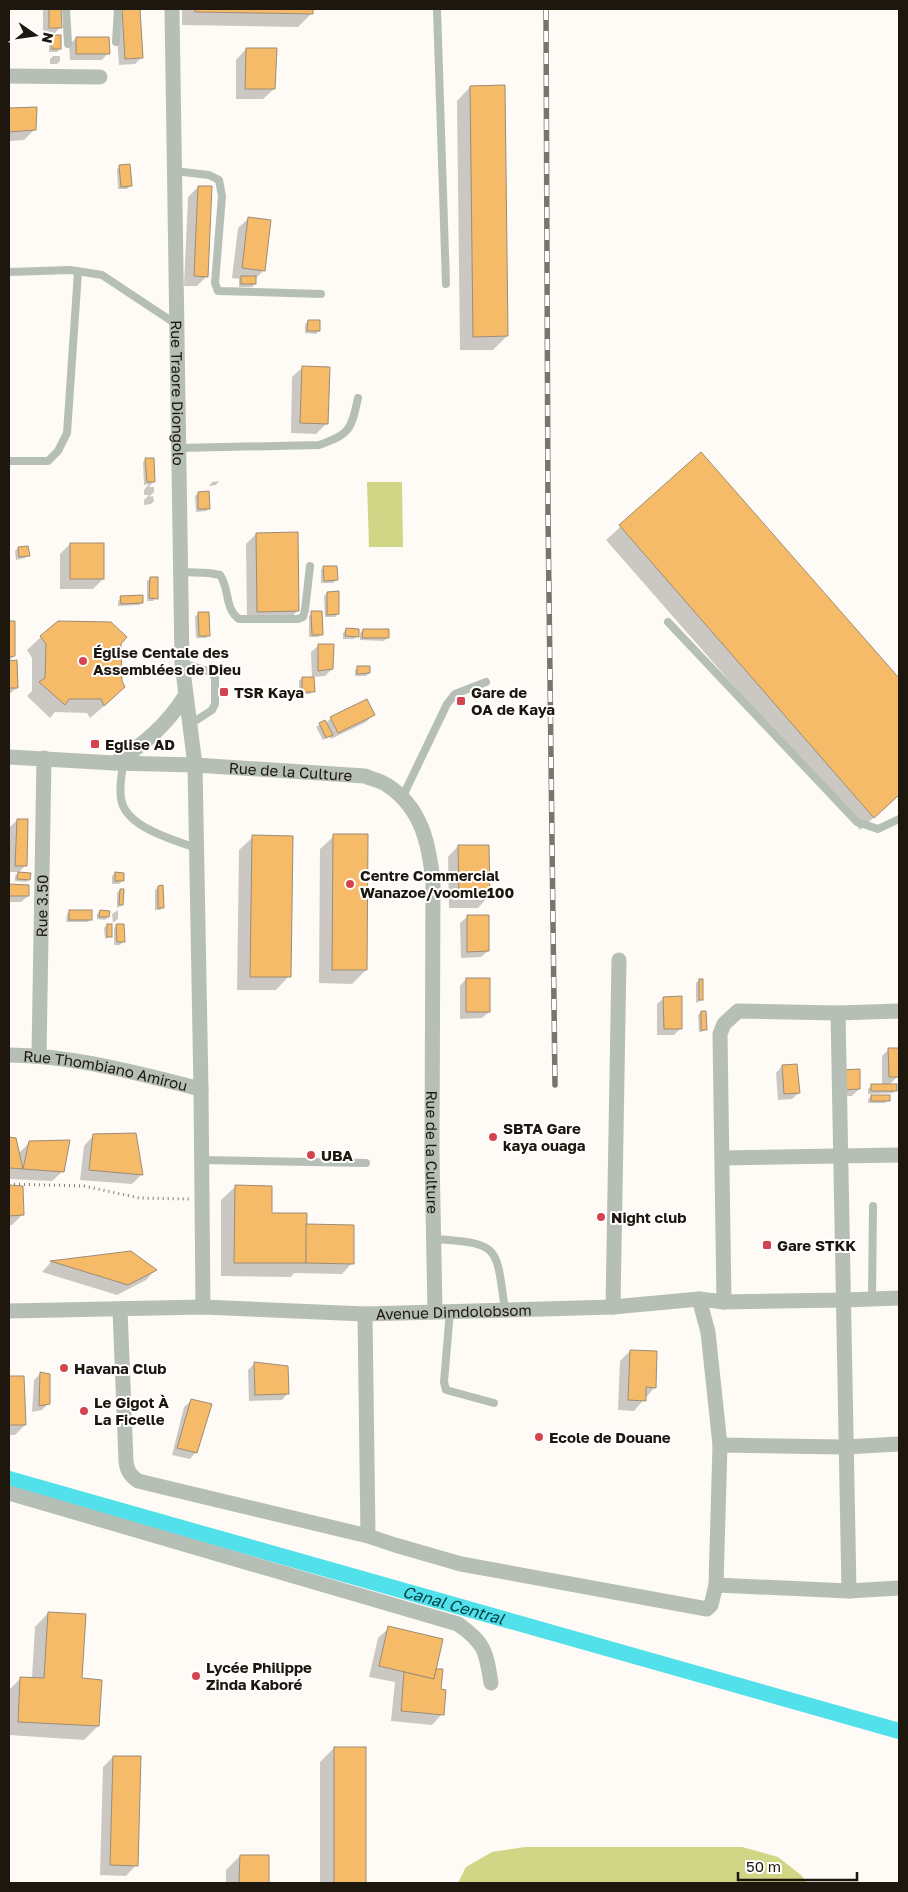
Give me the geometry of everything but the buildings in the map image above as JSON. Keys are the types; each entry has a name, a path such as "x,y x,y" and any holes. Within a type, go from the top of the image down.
{"street":[{"name":"Rue Traore Diongolo","path":"172,14 182,663 195,765"},
{"path":"9,76 100,77"},
{"path":"119,763 160,729 186,696"},
{"name":"Rue de la Culture","path":"9,757 195,765 365,776 386,784 402,798 415,814 425,835 432,882 432,1155 435,1311"},
{"name":"Rue 3.50","path":"39,1055 44,758"},
{"path":"195,765 203,1307"},
{"path":"613,1307 619,960"},
{"path":"724,1302 720,1034 724,1024 738,1011 838,1013 899,1011"},
{"path":"838,1013 845,1300 845,1447 849,1591"},
{"name":"Rue Thombiano Amirou","path":"9,1055 39,1055 96,1063 201,1089"},
{"path":"722,1158 899,1156"},
{"name":"Avenue Dimdolobsom","path":"9,1311 203,1307 365,1314 613,1307 699,1299 724,1302 899,1298"},
{"path":"120,1309 126,1461 127,1470 131,1476 147,1484 368,1536 461,1564 707,1609 712,1605 716,1585 720,1445 708,1332 699,1299"},
{"path":"365,1314 368,1536"},
{"path":"720,1445 845,1447 899,1444"},
{"path":"9,1493 458,1624 477,1638 488,1660 490,1683"},
{"path":"716,1585 849,1591 899,1588"}],"lane":[{"path":"66,9 68,44"},
{"path":"116,42 118,9"},
{"path":"436,9 446,284"},
{"path":"174,171 209,175 219,180 222,196 215,283 218,291 321,294"},
{"path":"9,272 78,272 102,275 177,325"},
{"path":"9,461 48,461 58,451 67,433 78,272"},
{"path":"179,448 319,445 339,438 353,423 358,398"},
{"path":"180,572 220,575 226,583 228,602 233,614 240,618 298,619 305,610 310,566"},
{"path":"668,622 857,822 878,828 899,819"},
{"path":"182,663 211,672 215,678 216,704 212,710 189,726"},
{"path":"402,798 447,704 455,694 486,682"},
{"path":"119,763 121,799 125,810 147,830 196,848"},
{"path":"201,1160 366,1163"},
{"path":"872,1299 873,1206"},
{"path":"433,1239 469,1241 481,1244 492,1250 498,1261 505,1310"},
{"path":"450,1311 444,1382 446,1390 494,1403"}],"path":[{"path":"9,1184 84,1186 139,1198 201,1200"}],"green space":[{"path":"367,482 402,482 403,547 369,547"},
{"path":"525,1847 742,1847 778,1857 801,1875 807,1883 458,1883 466,1867 492,1852"}],"waterway":[{"name":"Canal Central","path":"9,1479 899,1731"}],"railway":[{"path":"546,9 548,513 555,1085"}],"place":[{"name":"Église Centale des Assemblées de Dieu","path":"83,661"},
{"name":"TSR Kaya","path":"224,692"},
{"name":"Gare de OA de Kaya","path":"461,701"},
{"name":"Eglise AD","path":"95,744"},
{"name":"Centre Commercial Wanazoe/voomle100","path":"350,884"},
{"name":"SBTA Gare kaya ouaga","path":"493,1137"},
{"name":"UBA","path":"311,1155"},
{"name":"Night club","path":"601,1217"},
{"name":"Gare STKK","path":"767,1245"},
{"name":"Havana Club","path":"64,1368"},
{"name":"Le Gigot À La Ficelle","path":"84,1411"},
{"name":"Ecole de Douane","path":"539,1437"},
{"name":"Lycée Philippe Zinda Kaboré","path":"196,1676"}]}
